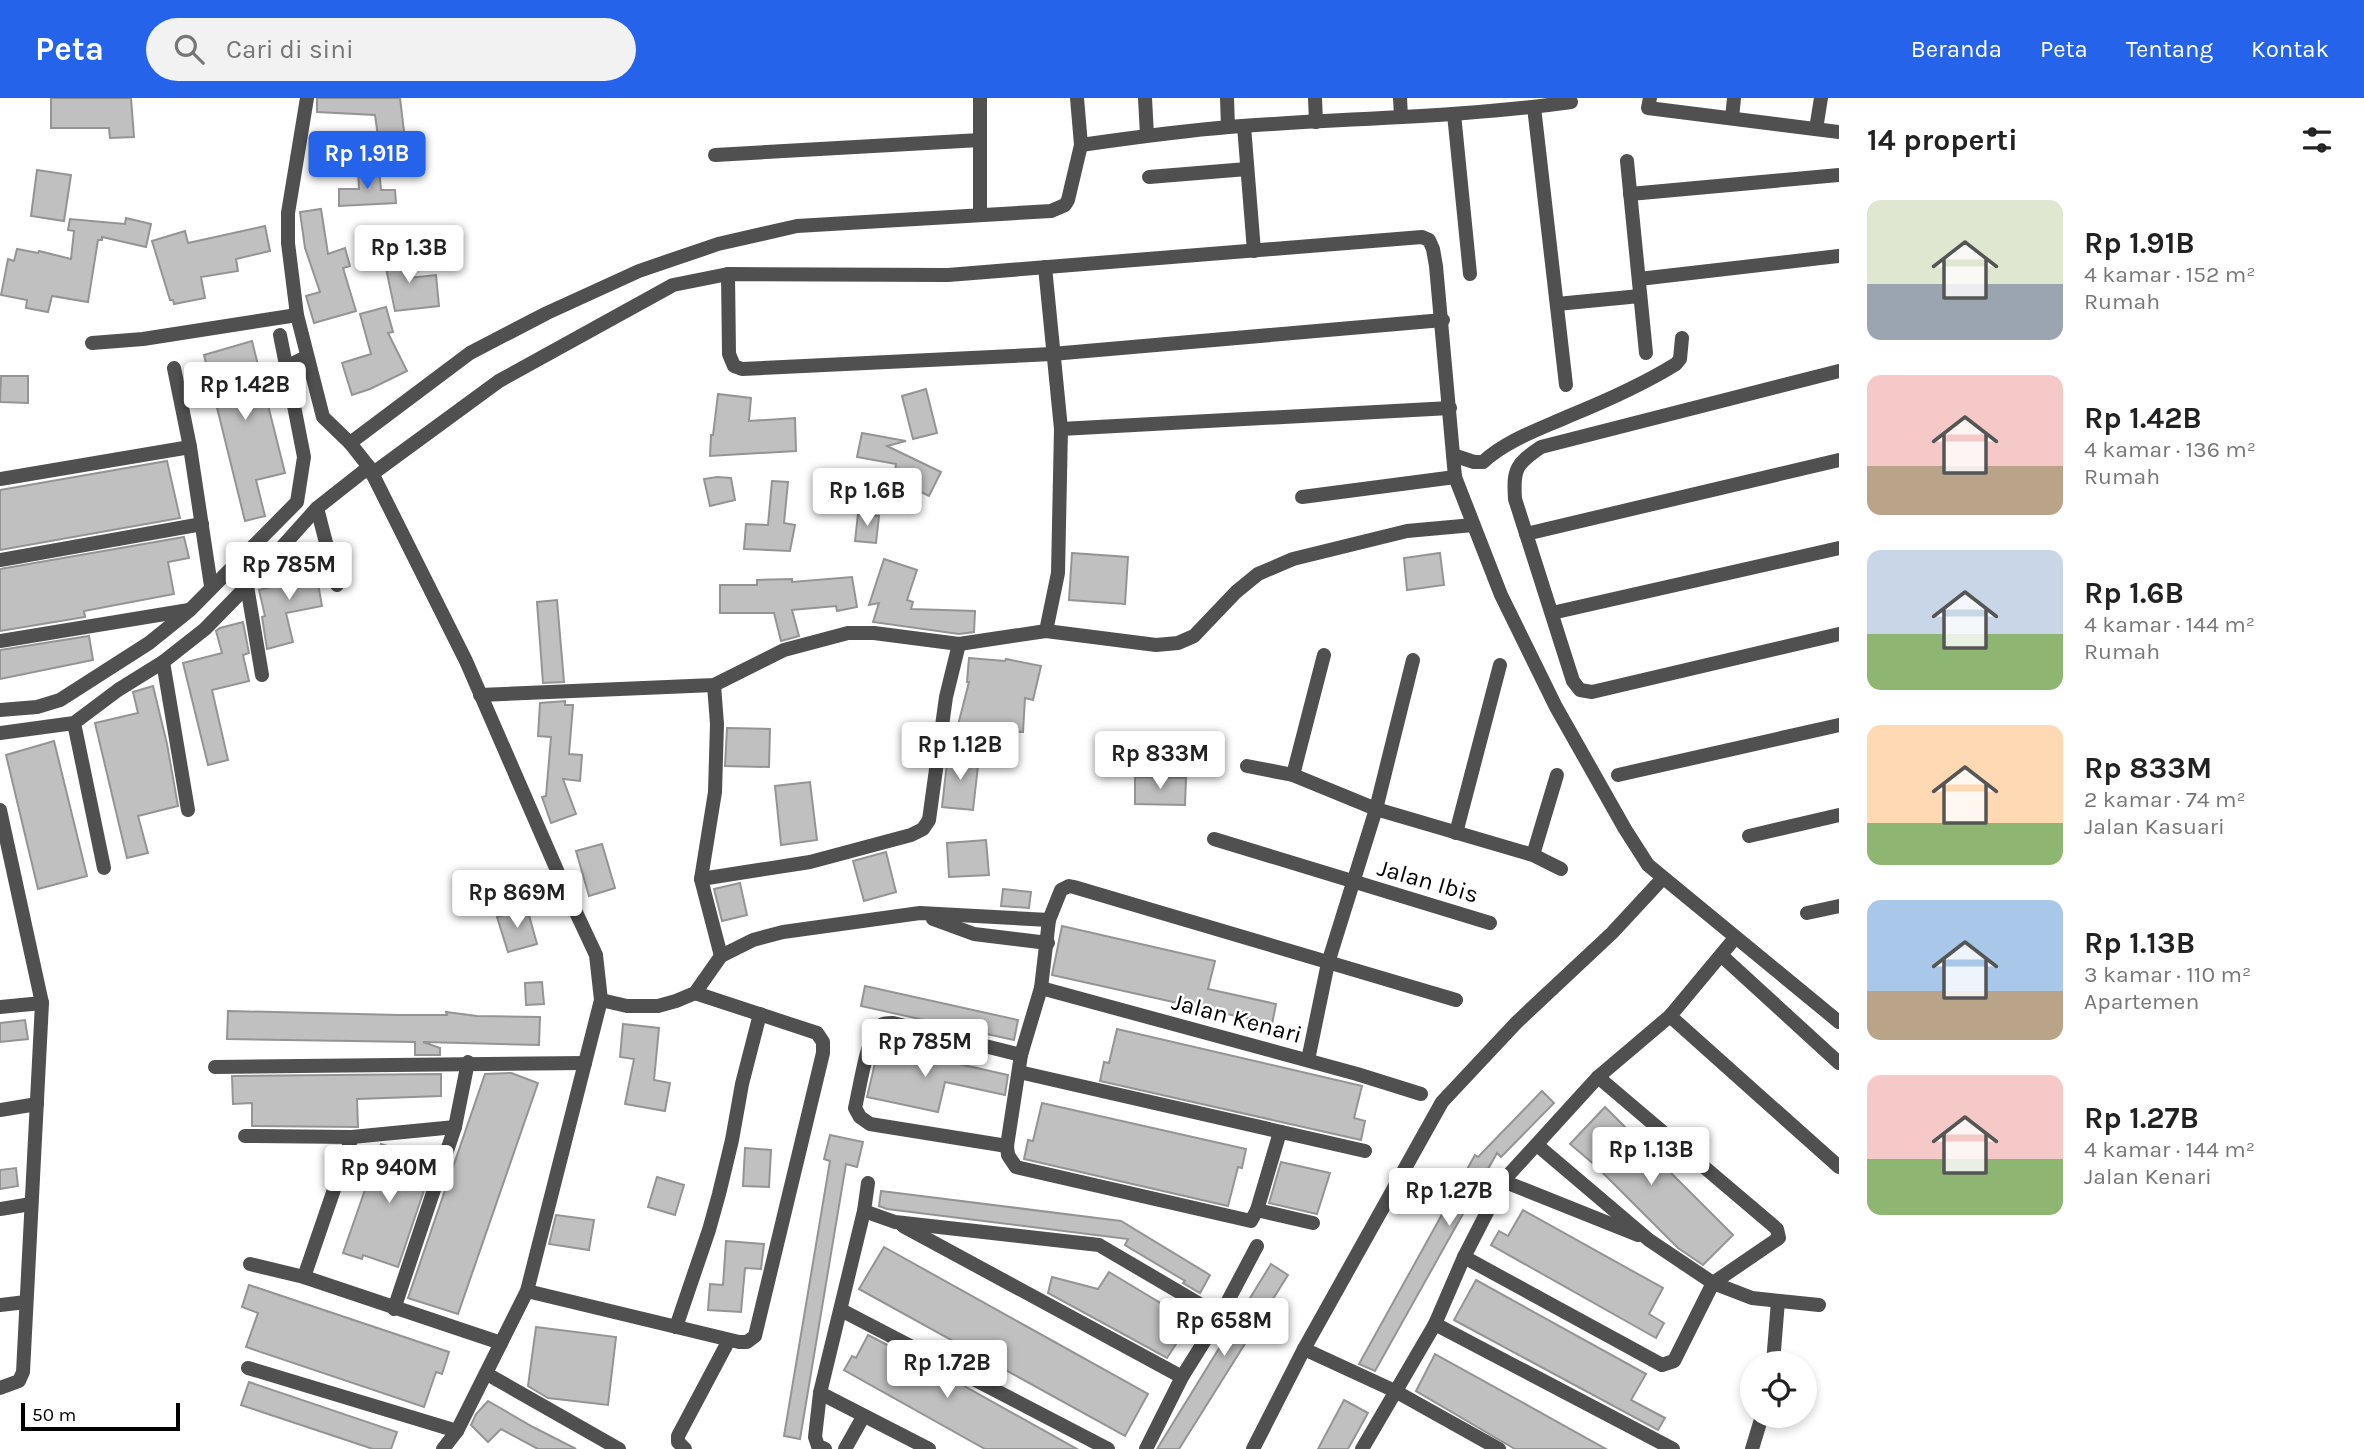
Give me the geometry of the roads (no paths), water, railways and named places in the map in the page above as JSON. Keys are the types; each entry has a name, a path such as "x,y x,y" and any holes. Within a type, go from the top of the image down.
{"street":[{"path":"307,98 288,213 288,243 297,315 323,417 362,459 412,551 480,695 596,955 601,1000 527,1291 457,1431 443,1449"},
{"path":"979,214 980,98"},
{"path":"0,733 74,723 118,690 163,662 205,629 362,459 470,353 547,313 639,271 718,244 797,226 1051,211 1065,205 1081,145 1077,98"},
{"path":"1145,98 1147,135"},
{"path":"1227,98 1228,127"},
{"path":"1315,98 1316,122"},
{"path":"1400,98 1401,116"},
{"path":"1650,98 1648,108 1839,132"},
{"path":"1732,118 1734,98"},
{"path":"1816,129 1821,98"},
{"path":"1081,145 1228,127 1454,114 1571,102"},
{"path":"1534,107 1566,385"},
{"path":"1454,114 1471,274"},
{"path":"1244,126 1254,251"},
{"path":"715,155 980,140"},
{"path":"1627,161 1646,353"},
{"path":"1149,177 1247,169"},
{"path":"1630,194 1839,175"},
{"path":"362,459 673,285 728,274 948,275 1422,237 1429,240 1433,249 1443,320 1455,477 1501,595 1556,707 1625,830 1648,865 1839,1022"},
{"path":"1639,279 1839,256"},
{"path":"1045,267 1060,429 1058,573 1046,631"},
{"path":"728,274 729,354 734,366 742,369 1052,354 1443,320"},
{"path":"1557,304 1640,296"},
{"path":"92,343 143,339 297,315"},
{"path":"0,710 37,707 60,700 149,643 190,610 297,502 304,457 280,335"},
{"path":"1453,455 1483,462 1493,453 1545,426 1618,396 1676,364 1680,359 1682,338"},
{"path":"288,375 294,363 306,357"},
{"path":"174,368 190,447 211,586"},
{"path":"1839,371 1541,447 1523,459 1513,476 1515,499 1573,681 1580,690 1592,692 1839,634"},
{"path":"1060,429 1450,408"},
{"path":"0,479 190,447"},
{"path":"1526,534 1839,460"},
{"path":"1302,497 1455,477"},
{"path":"317,508 337,586"},
{"path":"0,560 202,524"},
{"path":"480,695 714,685 784,650 848,633 874,633 959,644 1046,631 1156,645 1178,643 1194,636 1236,592 1258,574 1293,559 1407,531 1473,525"},
{"path":"1552,613 1839,548"},
{"path":"247,586 262,675"},
{"path":"0,641 190,610"},
{"path":"701,879 810,862 911,835 923,829 929,820 946,697 959,644"},
{"path":"1293,775 1324,654"},
{"path":"1308,1060 1328,962 1376,809 1413,660"},
{"path":"163,662 188,810"},
{"path":"1456,833 1500,665"},
{"path":"714,685 717,724 715,792 701,879 721,956"},
{"path":"74,723 104,868"},
{"path":"1618,775 1839,725"},
{"path":"1247,766 1293,775 1376,809 1533,855 1561,869"},
{"path":"1533,855 1557,775"},
{"path":"0,810 42,1003 23,1372 19,1381 0,1388"},
{"path":"1749,836 1839,815"},
{"name":"Jalan Ibis","path":"1214,839 1490,923"},
{"path":"1253,1449 1304,1349 1442,1102 1517,1022 1612,933 1663,878"},
{"path":"1280,1132 1257,1210 1251,1221 1016,1167 1007,1155 1007,1146 1021,1055 1041,988 1049,920 1061,890 1069,886 1456,1000"},
{"path":"1807,913 1839,906"},
{"path":"601,1000 627,1006 658,1006 695,993 721,956 753,940 783,932 920,914 1049,920"},
{"path":"920,914 974,934 1048,943"},
{"path":"1362,1449 1435,1324 1464,1257 1503,1181 1598,1077 1670,1016 1735,938"},
{"path":"1722,956 1839,1063"},
{"name":"Jalan Kenari","path":"1041,988 1308,1060 1421,1094"},
{"path":"527,1291 729,1340 747,1342 755,1336 823,1053 823,1042 817,1033 695,993"},
{"path":"0,1007 42,1003"},
{"path":"676,1327 719,1194 732,1140 741,1084 760,1014"},
{"path":"1670,1016 1839,1167"},
{"path":"1007,1146 870,1124 860,1117 855,1108 871,1041 877,1028 884,1024 893,1023 1021,1055"},
{"path":"215,1067 468,1062 585,1063"},
{"path":"394,1308 454,1127 468,1062"},
{"path":"1019,1072 1365,1151"},
{"path":"1464,1257 1662,1365 1674,1361 1713,1283 1779,1238 1777,1229 1598,1077"},
{"path":"0,1110 37,1104"},
{"path":"245,1136 352,1137 454,1127"},
{"path":"304,1277 352,1137"},
{"path":"1537,1145 1649,1240 1713,1283 1738,1294 1819,1305"},
{"path":"1503,1181 1649,1240"},
{"path":"824,1449 818,1446 815,1437 820,1393 864,1211 868,1182"},
{"path":"0,1209 31,1203"},
{"path":"1257,1210 1313,1223"},
{"path":"864,1211 895,1222 1182,1377"},
{"path":"895,1222 1099,1245 1220,1316"},
{"path":"1146,1449 1182,1377 1220,1316 1257,1246"},
{"path":"250,1264 304,1277 501,1343"},
{"path":"1774,1351 1778,1301"},
{"path":"0,1305 26,1302"},
{"path":"841,1310 1108,1449"},
{"path":"1435,1324 1673,1449"},
{"path":"685,1449 678,1442 678,1436 729,1340"},
{"path":"1304,1349 1395,1391 1499,1449"},
{"path":"248,1368 457,1431"},
{"path":"487,1374 619,1449"},
{"path":"820,1393 929,1449"},
{"path":"845,1449 863,1417"},
{"path":"1752,1449 1758,1428"}]}
